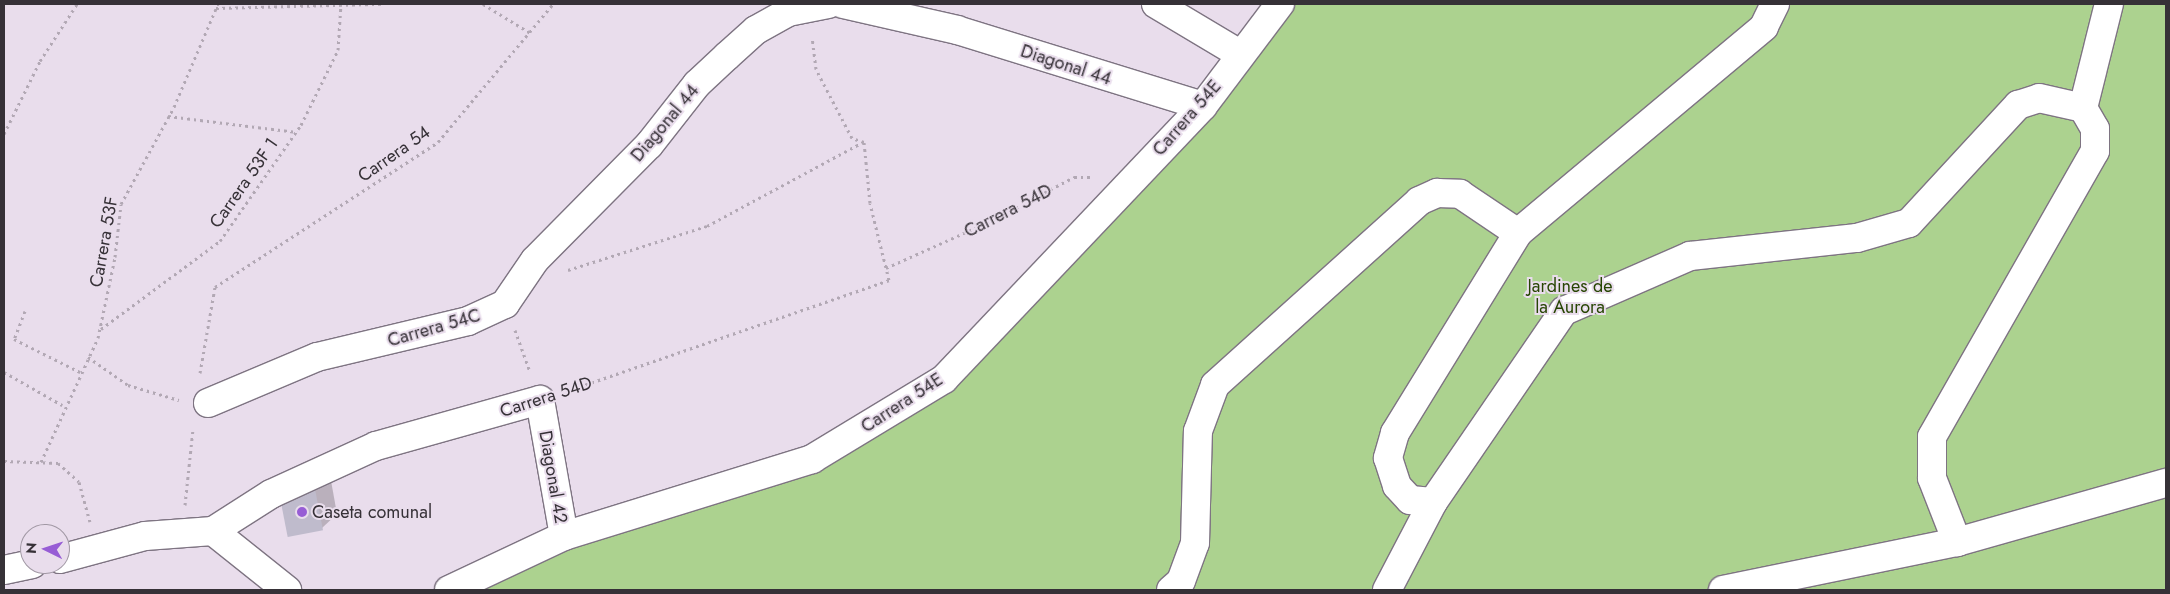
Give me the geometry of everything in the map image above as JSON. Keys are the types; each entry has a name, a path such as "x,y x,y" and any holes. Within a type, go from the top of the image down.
{"street":[{"name":"Diagonal 44","path":"842,4 957,30 1203,106"},
{"path":"1156,4 1240,54"},
{"name":"Carrera 54E","path":"449,590 564,536 812,459 935,384 1203,106 1240,54 1280,4"},
{"path":"1433,502 1410,500 1397,486 1388,458 1395,433 1518,233 1764,27 1775,4"},
{"path":"1957,542 1932,478 1932,438 2095,151 2095,129 2083,108 2109,4"},
{"name":"Diagonal 44","path":"535,260 649,145 697,84 727,56 756,30 788,12 818,6"},
{"path":"1387,590 1433,502 1564,311 1690,256 1857,238 1909,223 2018,105 2039,98 2083,108"},
{"path":"1171,590 1181,581 1195,543 1198,431 1215,385 1419,201 1438,193 1460,194 1518,233"},
{"path":"506,304 535,260"},
{"name":"Carrera 54C","path":"208,403 318,357 468,321 506,304"},
{"name":"Diagonal 42","path":"540,400 564,536"},
{"name":"Carrera 54D","path":"213,531 271,494 376,446 540,400"},
{"path":"1723,590 1957,542 2166,483"},
{"path":"70,557 97,552 145,536 213,531 287,590"},
{"path":"4,570 20,567"}],"path":[{"path":"4,134 40,61 78,4"},
{"path":"217,6 385,4"},
{"path":"483,4 532,34"},
{"name":"Carrera 54","path":"214,287 438,142 532,34 553,4"},
{"name":"Carrera 53F 1","path":"101,329 220,240 297,132 338,50 341,5"},
{"name":"Carrera 53F","path":"41,462 101,329 120,204 168,116 217,6"},
{"path":"818,6 816,69 852,138 864,142"},
{"path":"168,116 297,132"},
{"path":"535,260 560,273 694,231 864,142"},
{"path":"864,142 870,203 886,268"},
{"name":"Carrera 54D","path":"540,400 889,280 886,268 993,220 1074,177 1135,176"},
{"path":"506,304 540,400"},
{"path":"24,311 14,339 80,372"},
{"path":"88,357 128,386 172,399 208,403"},
{"path":"4,372 62,405"},
{"path":"4,461 58,463 79,482 97,552"}],"green space":[{"name":"Jardines de la Aurora","path":"1280,4 2166,4 2166,590 449,590 812,459 944,379"}],"building":[{"name":"Caseta comunal","path":"315,489 323,530 288,537 280,496"}],"place":[{"name":"Caseta comunal","path":"302,512"}]}
